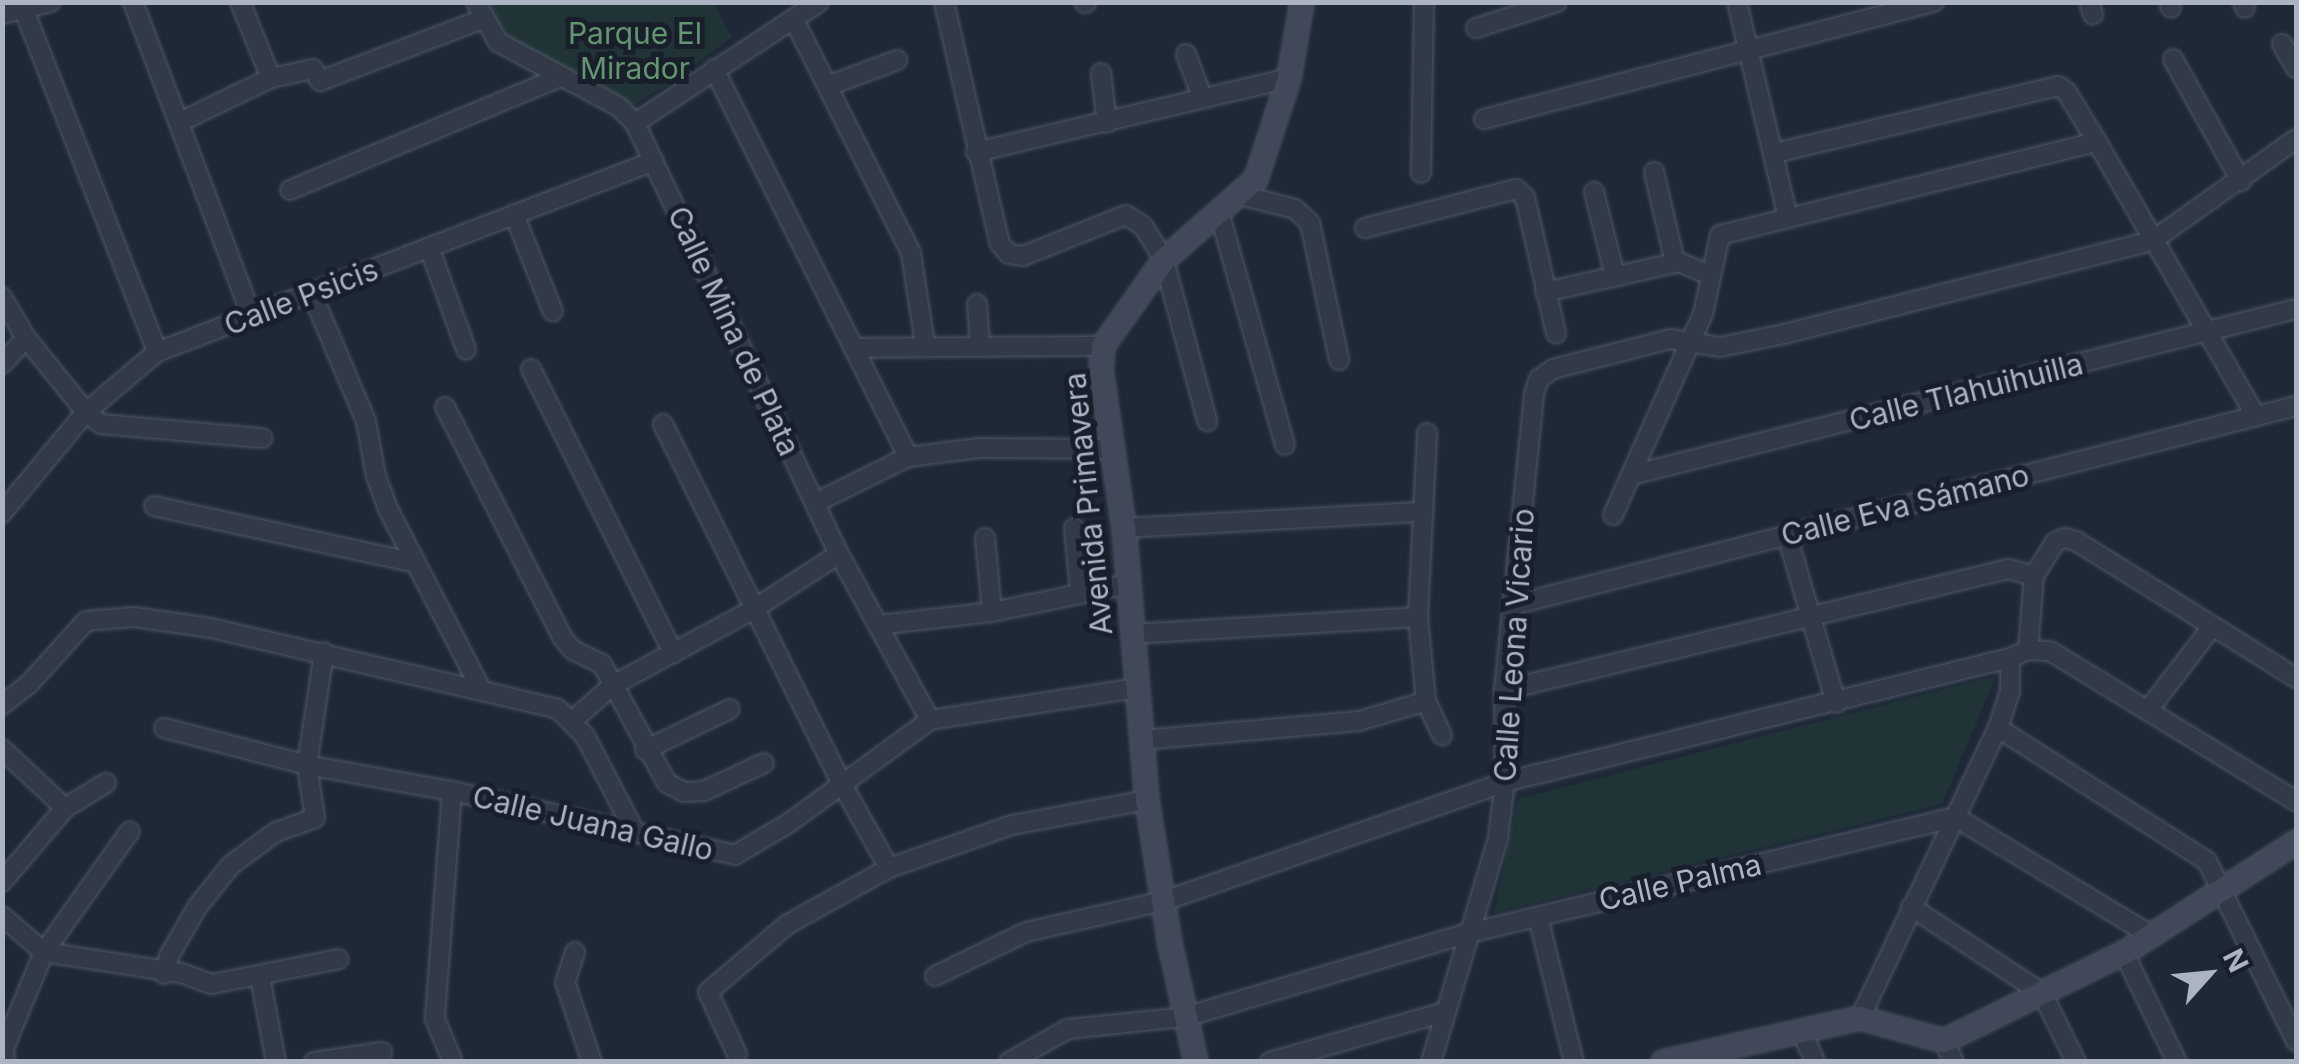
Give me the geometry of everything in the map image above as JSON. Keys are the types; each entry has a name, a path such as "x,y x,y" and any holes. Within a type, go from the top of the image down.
{"street":[{"path":"2,14 51,2"},
{"path":"132,2 252,317"},
{"path":"240,2 271,78"},
{"path":"635,123 819,2"},
{"path":"944,2 993,227 1010,254 1023,256 1126,216 1143,226 1164,260 1208,421"},
{"name":"Avenida Primavera","path":"1196,1062 1147,800 1124,528 1101,370 1103,346 1164,260 1256,179 1288,78 1302,2"},
{"path":"1421,173 1424,2"},
{"path":"1476,28 1557,2"},
{"path":"1737,2 1788,217"},
{"path":"1484,119 1751,53 1934,2"},
{"path":"24,10 157,352"},
{"path":"180,122 271,78 313,69 320,82 479,11"},
{"name":"Calle Mina de Plata","path":"479,11 498,42 560,78 620,106 635,123 839,554 930,720"},
{"path":"794,20 911,253 924,345"},
{"path":"2282,44 2296,68"},
{"path":"1186,54 1202,97"},
{"path":"2174,58 2241,182"},
{"path":"828,86 897,60"},
{"path":"714,69 908,457"},
{"path":"1102,72 1108,123"},
{"path":"290,190 560,78"},
{"path":"976,152 1288,78"},
{"path":"1776,154 2050,86 2066,91 2256,416"},
{"path":"1692,341 1720,347 1752,340 2152,240 2241,182 2296,139"},
{"path":"1613,514 1635,474 1692,341 1720,235 2097,142"},
{"name":"Calle Psicis","path":"2,513 86,412 157,352 654,161"},
{"path":"1654,172 1675,262"},
{"path":"1364,228 1516,189 1525,197 1556,334"},
{"path":"1594,192 1615,276"},
{"path":"1240,195 1295,210 1310,223 1338,360"},
{"path":"1219,212 1284,445"},
{"path":"514,214 553,312"},
{"path":"429,247 466,349"},
{"path":"1545,292 1675,262 1710,276"},
{"path":"312,294 366,421 376,476 415,564 481,689"},
{"path":"2,297 26,338 86,412 101,424 262,438"},
{"path":"977,304 980,344"},
{"name":"Calle Tlahuihuilla","path":"1635,474 2296,309"},
{"path":"2,364 26,338"},
{"name":"Calle Leona Vicario","path":"1432,1062 1498,838 1505,782 1504,690 1539,379 1554,369 1670,339 1692,341"},
{"path":"853,348 1103,346"},
{"path":"530,369 672,652"},
{"name":"Calle Eva Sámano","path":"1513,605 2296,406"},
{"path":"445,407 562,637 573,650 602,664 645,750 667,783 684,792 704,791 764,764"},
{"path":"663,424 843,786 888,868"},
{"path":"1428,433 1418,617 1426,702 1442,736"},
{"path":"815,503 908,457 980,448 1112,449"},
{"path":"154,506 415,564"},
{"path":"1124,528 1424,512"},
{"path":"1074,528 1080,592"},
{"path":"1787,535 1836,703"},
{"path":"985,538 992,612"},
{"path":"2028,650 2034,576 2055,542 2065,538 2076,541 2296,678"},
{"path":"572,721 613,685 754,609 839,554"},
{"path":"1504,690 2008,569 2034,576"},
{"path":"880,625 992,612 1129,584"},
{"path":"2,705 29,684 86,621 134,617 324,652 558,709 572,721 636,832"},
{"path":"1132,634 1418,617"},
{"path":"2149,708 2212,627"},
{"path":"934,976 1026,932 1164,901 1505,782 1836,703 2028,650 2050,651 2296,801"},
{"path":"164,974 168,956 198,906 231,865 276,832 314,818 307,765 324,652"},
{"path":"1860,1018 1998,728 2010,692 2010,658"},
{"name":"Calle Juana Gallo","path":"164,728 307,765 452,791 735,855 843,786 930,720 1137,688"},
{"path":"1142,740 1358,721 1426,702"},
{"path":"645,750 730,709"},
{"path":"1998,728 2207,861 2296,1041"},
{"path":"2,749 64,808"},
{"path":"2,882 64,808 106,784"},
{"path":"452,791 434,1019 453,1062"},
{"path":"737,1054 708,992 788,924 888,868 1012,826 1147,800"},
{"path":"1955,816 2152,936"},
{"name":"Calle Palma","path":"1009,1062 1068,1030 1185,1017 1469,933 1955,816"},
{"path":"4,1053 44,952 130,831"},
{"path":"1662,1062 1860,1018 1949,1051 2042,992 2124,953 2296,842"},
{"path":"1911,908 2042,992 2076,1062"},
{"path":"2,916 44,952 164,974 181,973 212,984 339,960"},
{"path":"1538,916 1574,1062"},
{"path":"574,952 564,982 592,1062"},
{"path":"2124,953 2177,1062"},
{"path":"260,976 276,1062"},
{"path":"1270,1062 1444,1012"},
{"path":"1801,1030 1815,1062"},
{"path":"314,1062 382,1052"}],"green space":[{"name":"Parque El Mirador","path":"485,3 713,3 732,37 672,82 633,105 598,83 504,39"},
{"path":"1996,676 1942,804 1494,913 1518,799"}]}
